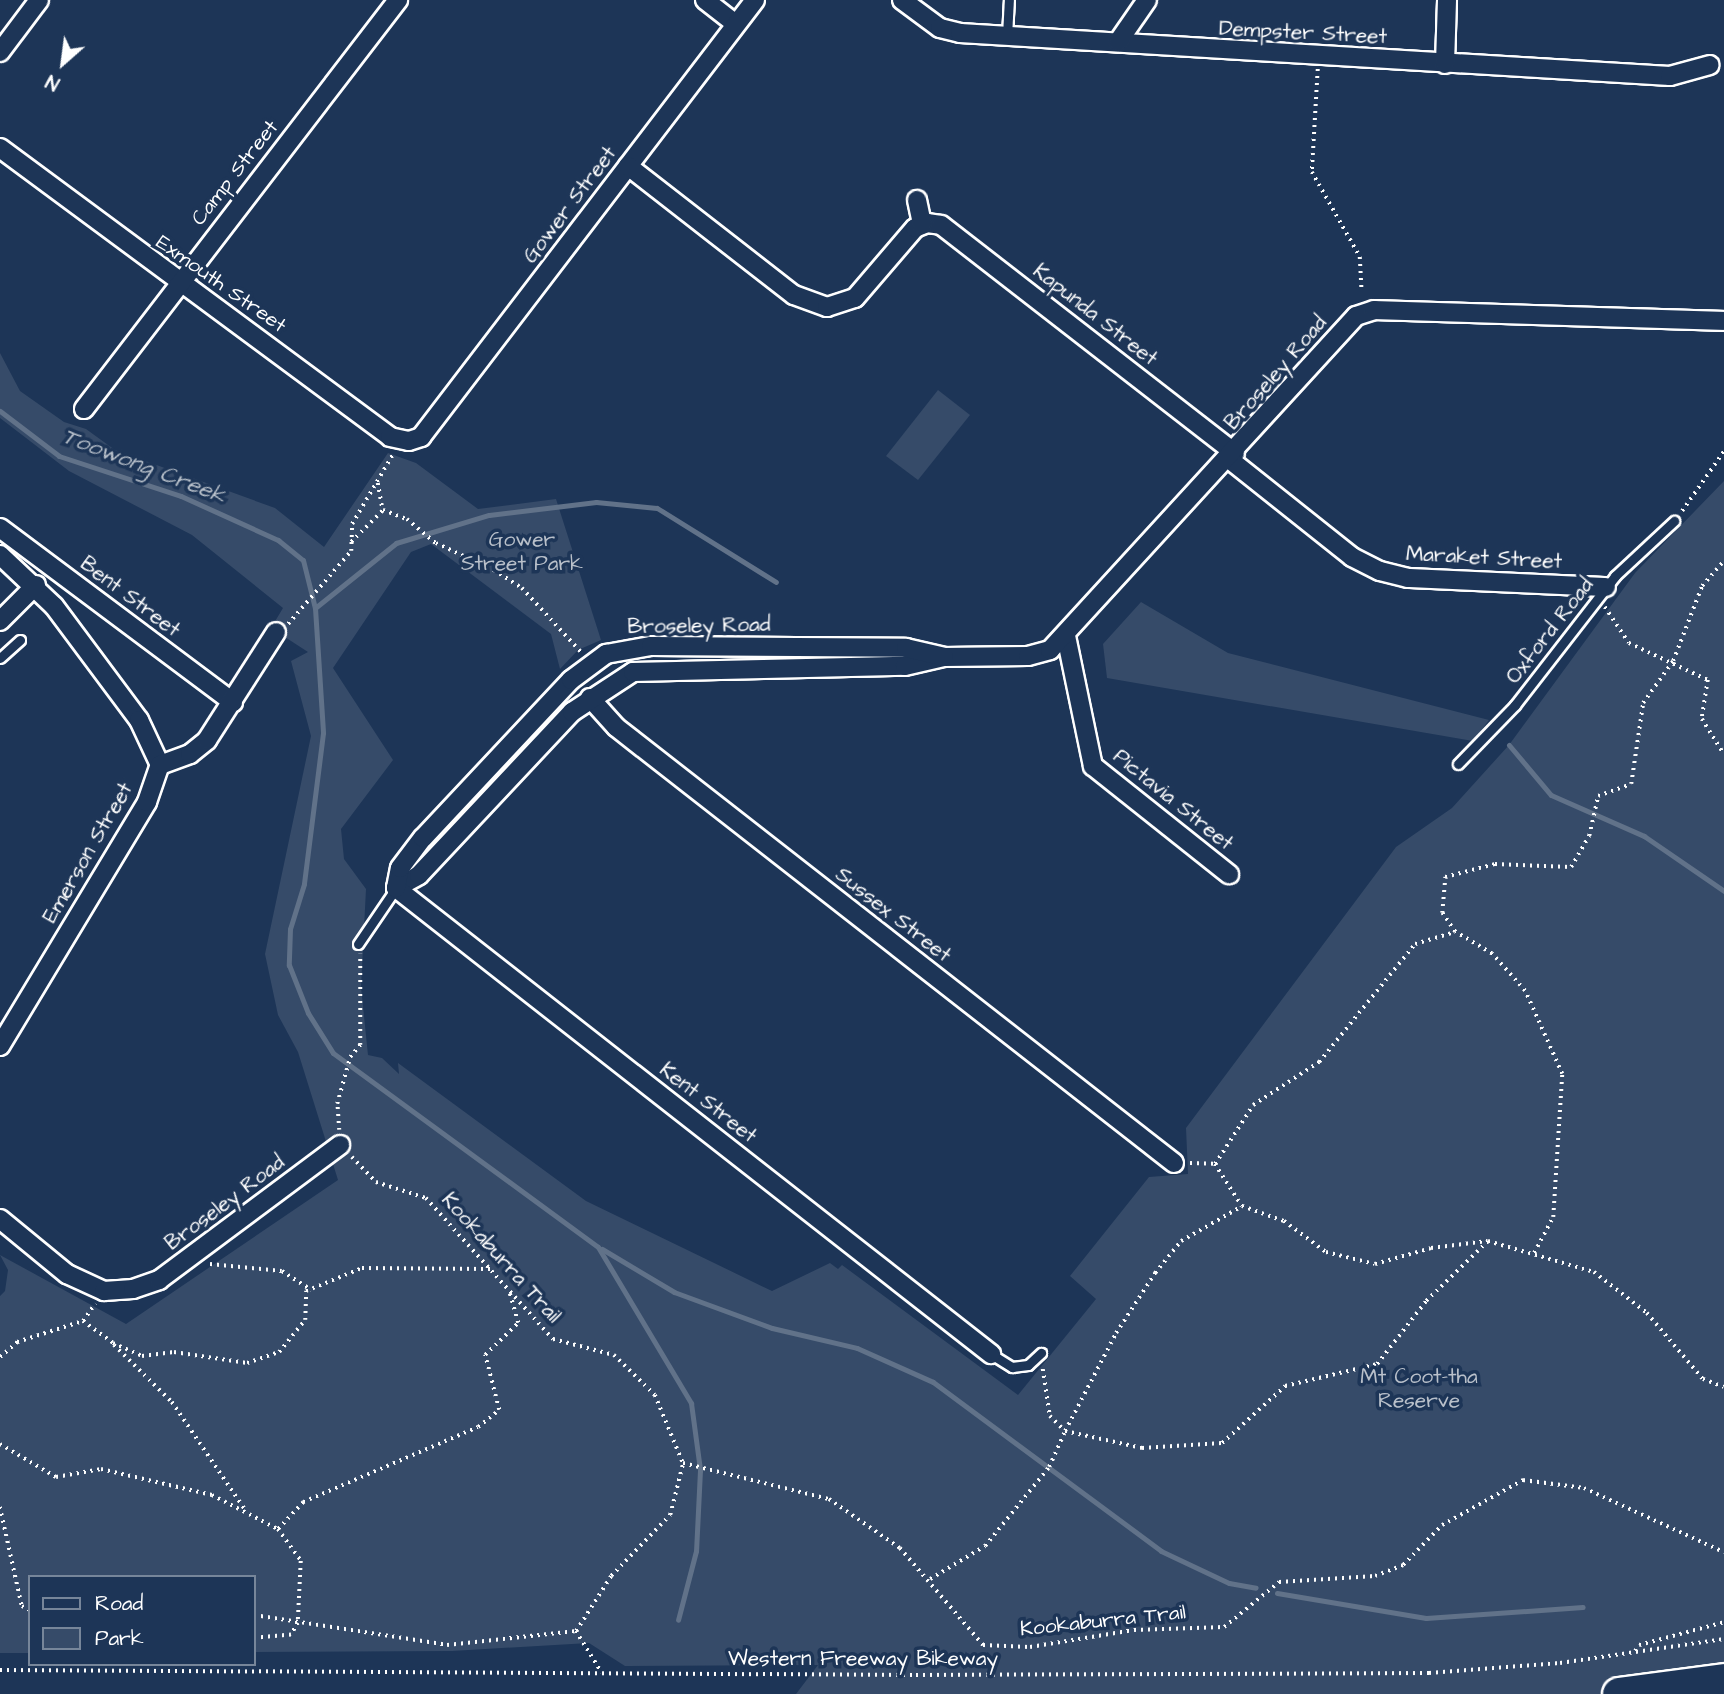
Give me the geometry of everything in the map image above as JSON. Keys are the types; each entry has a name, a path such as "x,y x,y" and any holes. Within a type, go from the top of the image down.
{"highway":[{"path":"1619,1694 1724,1680"}],"street":[{"path":"0,51 39,0"},
{"name":"Camp Street","path":"84,409 398,0"},
{"path":"705,0 736,24"},
{"name":"Gower Street","path":"421,437 755,0"},
{"name":"Dempster Street","path":"902,0 947,31 1007,36 1670,76 1710,65"},
{"path":"1118,42 1147,0"},
{"path":"1445,64 1447,0"},
{"name":"Exmouth Street","path":"0,148 390,437 402,441 421,437"},
{"path":"628,166 794,295 827,307 855,298 906,236 922,224 917,200"},
{"name":"Kapunda Street","path":"922,224 937,224 953,232 1232,456"},
{"name":"Broseley Road","path":"396,888 419,875 590,698 639,670 905,666 944,657 1035,655 1066,636 1232,456 1356,316 1374,310 1724,321"},
{"name":"Maraket Street","path":"1232,456 1352,557 1380,572 1408,578 1602,591"},
{"name":"Bent Street","path":"0,528 233,702"},
{"path":"0,555 36,585 139,720 160,765 202,746 233,702 275,632"},
{"path":"0,621 36,585"},
{"name":"Pictavia Street","path":"1066,636 1078,674 1093,765 1229,874"},
{"name":"Broseley Road","path":"396,888 400,868 423,838 591,662 613,652 651,646 906,648 944,657"},
{"name":"Sussex Street","path":"590,698 617,727 1174,1163"},
{"name":"Emerson Street","path":"0,1046 147,802 160,765"},
{"name":"Kent Street","path":"396,888 991,1354"},
{"name":"Broseley Road","path":"104,1291 133,1290 159,1280 340,1145"},
{"path":"0,1219 67,1274 104,1291"}],"lane":[{"path":"1007,36 1009,0"},
{"name":"Oxford Road","path":"1458,764 1516,705 1602,591 1674,521"},
{"path":"0,658 20,640"},
{"name":"Broseley Road","path":"359,941 396,888"},
{"path":"991,1354 1012,1367 1028,1365 1041,1353"}],"path":[{"path":"1318,69 1312,172 1360,257 1362,292"},
{"path":"1674,521 1724,451"},
{"path":"304,603 351,551 352,524 393,454"},
{"path":"378,482 383,510"},
{"path":"383,510 407,519 436,543 494,570 522,588 591,662"},
{"path":"351,542 383,510"},
{"path":"1534,1253 1553,1217 1562,1074 1525,991 1492,954 1455,932 1443,913 1445,877 1495,864 1571,867 1589,836 1598,796 1631,784 1643,703 1673,661 1702,586 1724,561"},
{"path":"1602,591 1629,643 1673,661 1708,680 1702,719 1724,754"},
{"path":"1215,1164 1253,1105 1319,1062 1415,944 1455,932"},
{"path":"340,1145 337,1104 350,1057 360,1045 359,941"},
{"name":"Kookaburra Trail","path":"340,1145 376,1182 426,1198 553,1339 614,1355 655,1395 683,1463 707,1466 829,1499 900,1548 930,1579 983,1646 1030,1647 1134,1630 1224,1626 1279,1582 1375,1576 1403,1565 1442,1525 1523,1480 1584,1488 1724,1552"},
{"path":"1174,1163 1215,1164"},
{"path":"1215,1164 1242,1206 1284,1221 1326,1252 1375,1264 1431,1248 1488,1241 1594,1272 1647,1313 1703,1379 1724,1388"},
{"path":"930,1579 985,1546 1049,1467 1116,1333 1155,1273 1181,1241 1242,1206"},
{"path":"1041,1353 1050,1416 1065,1431 1142,1448 1222,1443 1285,1386 1377,1364 1426,1301 1488,1241"},
{"path":"187,1259 234,1269 282,1271 311,1290"},
{"path":"113,1343 142,1356 174,1352 247,1363 279,1353 305,1320 306,1291 362,1268 490,1269"},
{"path":"0,1357 18,1342 83,1321 104,1291"},
{"path":"278,1529 303,1502 478,1427 499,1410 485,1355 518,1323 509,1291"},
{"path":"83,1321 113,1343 172,1402 247,1513"},
{"path":"0,1444 56,1477 101,1469 212,1495 278,1529 301,1561 298,1623 291,1635 256,1638"},
{"path":"576,1631 611,1576 670,1515 683,1463"},
{"path":"0,1507 22,1606 28,1609"},
{"path":"256,1615 447,1645 576,1631"},
{"path":"1635,1653 1639,1645 1724,1622"},
{"path":"576,1631 602,1673"},
{"name":"Western Freeway Bikeway","path":"0,1670 1429,1673 1635,1653 1724,1639"},
{"path":"188,1671 193,1666"}],"green space":[{"name":"Mt Coot-tha Reserve","path":"0,353 20,391 64,422 86,429 115,450 275,508 324,547 388,453 416,463 478,509 556,499 601,640 578,650 560,669 551,634 431,544 411,552 333,668 393,760 341,829 344,859 366,889 361,987 368,1055 382,1058 399,1074 398,1063 586,1201 772,1291 830,1263 838,1269 842,1265 1018,1395 1096,1299 1070,1276 1149,1177 1188,1174 1186,1128 1396,847 1452,808 1509,745 1635,573 1724,481 1724,1694 796,1694 818,1665 625,1666 589,1643 452,1651 256,1652 256,1575 28,1575 28,1653 0,1653 0,1296 5,1291 8,1270 0,1255 126,1324 338,1180 298,1052 278,1015 265,954 311,736 291,661 308,652 271,628 283,608 192,535 69,471 0,418"},
{"path":"938,390 970,415 918,480 886,456"},
{"path":"1141,602 1228,653 1489,720 1473,741 1107,678 1103,644"}],"waterway":[{"path":"0,411 59,456 181,496 278,540 303,560 315,608 323,733 304,884 290,929 289,965 308,1013 333,1053 598,1247 691,1403 700,1470 696,1551 678,1620"},
{"name":"Toowong Creek","path":"315,608 396,543 489,515 596,502 657,508 776,582"},
{"name":"Toowong Creek","path":"1509,745 1551,795 1644,836 1724,891"},
{"path":"602,1249 674,1292 772,1328 857,1348 933,1382 1161,1551 1229,1583 1256,1588"},
{"path":"1277,1593 1426,1618 1583,1607"}],"park label":[{"name":"Gower Street Park","path":"522,552"}]}
